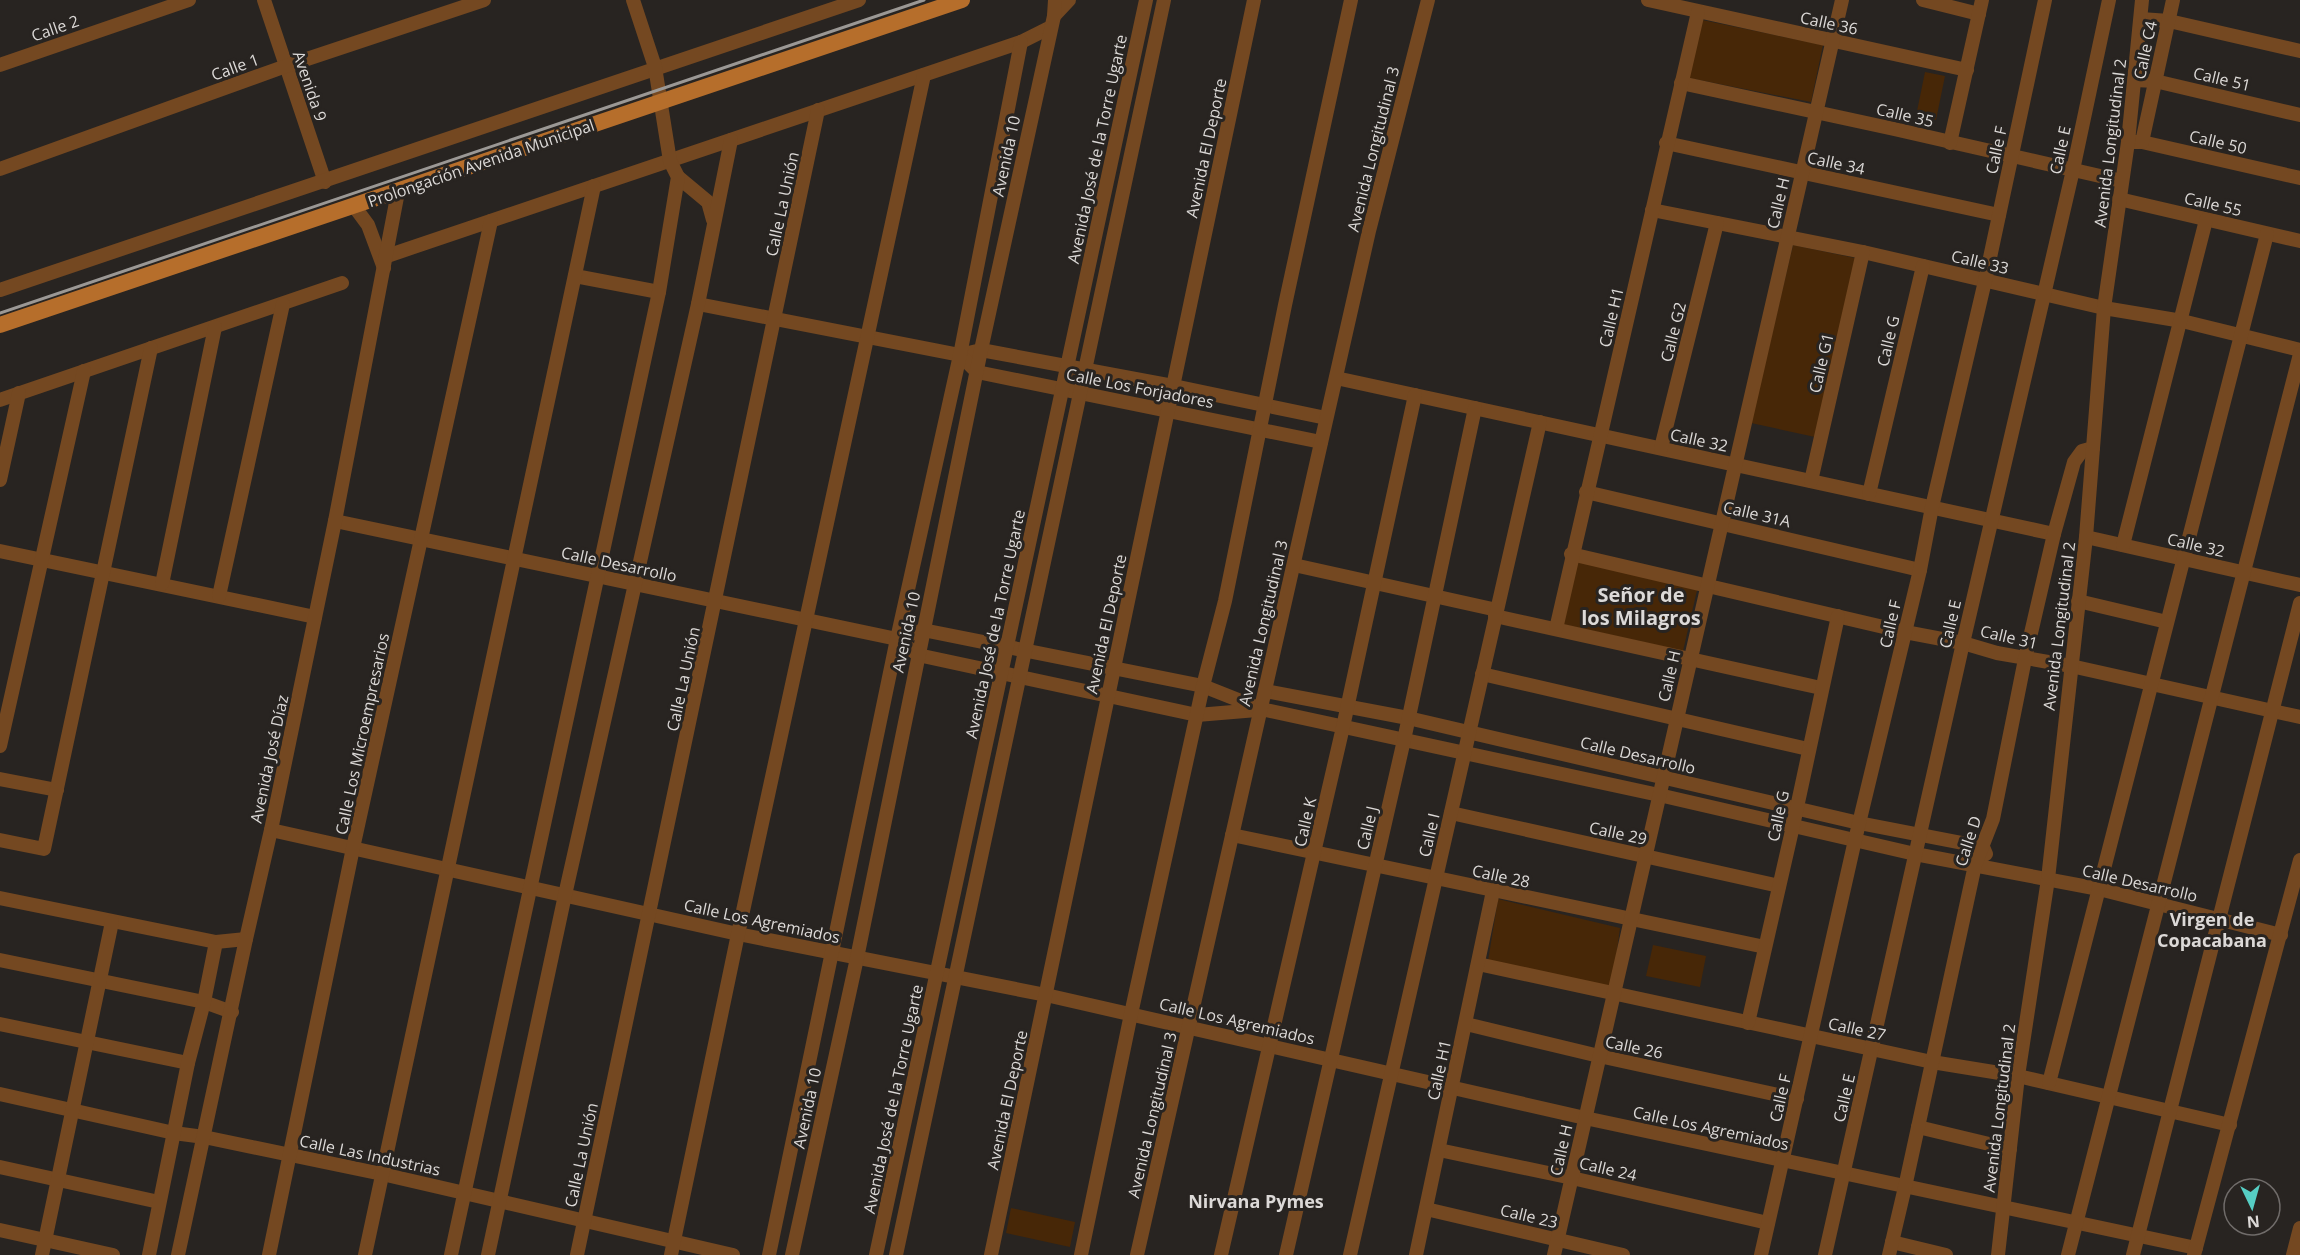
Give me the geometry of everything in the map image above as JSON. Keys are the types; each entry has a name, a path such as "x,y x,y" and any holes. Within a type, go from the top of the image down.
{"main road":[{"name":"Prolongación Avenida Municipal","path":"0,325 962,0"}],"street":[{"name":"Calle 2","path":"0,64 189,0"},
{"name":"Avenida 9","path":"264,0 325,182"},
{"name":"Calle 1","path":"0,169 286,66 484,0"},
{"path":"633,0 655,67 670,161 678,177 708,202 714,224"},
{"name":"Prolongación Avenida Municipal","path":"0,290 859,0"},
{"name":"Avenida 10","path":"792,1255 857,958 981,350 1053,22 1055,0"},
{"path":"354,206 368,225 386,262 490,221 1021,42 1053,22 1069,0"},
{"name":"Avenida José de la Torre Ugarte","path":"876,1255 1146,0"},
{"name":"Avenida José de la Torre Ugarte","path":"896,1255 1164,0"},
{"name":"Avenida El Deporte","path":"991,1255 1254,0"},
{"path":"1082,1255 1131,1014 1203,686 1225,601 1264,405 1351,0"},
{"name":"Avenida Longitudinal 3","path":"1137,1255 1369,231 1428,0"},
{"name":"Calle 36","path":"1648,0 1967,70"},
{"name":"Calle H","path":"1554,1255 1842,0"},
{"path":"1923,0 1981,7 1950,143"},
{"name":"Calle F","path":"1761,1255 1855,840 1920,570 2045,0"},
{"name":"Calle E","path":"1825,1255 1991,520 2073,170 2109,0"},
{"name":"Avenida Longitudinal 2","path":"1998,1255 2018,1076 2048,879 2086,537 2104,308 2128,142 2142,0"},
{"name":"Calle C4","path":"2142,142 2173,0"},
{"name":"Calle H1","path":"1556,629 1571,554 1601,435 1666,143 1698,12"},
{"path":"2141,19 2169,21 2300,51"},
{"name":"Avenida 10","path":"769,1255 897,639 960,355 1021,42"},
{"path":"673,1248 738,934 924,75"},
{"name":"Calle 51","path":"2135,81 2155,81 2300,115"},
{"name":"Calle 35","path":"1681,83 2122,181"},
{"name":"Calle La Unión","path":"577,1255 818,110"},
{"path":"488,1255 565,895 698,304 731,140"},
{"name":"Calle 50","path":"2128,142 2142,142 2300,178"},
{"name":"Calle 34","path":"1666,143 1999,215"},
{"path":"452,1255 660,292 678,177"},
{"path":"365,1255 594,186"},
{"name":"Avenida José Díaz","path":"178,1255 315,618 398,192"},
{"name":"Calle 55","path":"2120,200 2300,241"},
{"name":"Calle 33","path":"1652,210 1863,252 2104,308 2182,321 2300,352"},
{"path":"2123,545 2206,220"},
{"name":"Calle Los Microempresarios","path":"269,1255 353,848 490,221"},
{"name":"Calle G2","path":"1661,448 1717,223"},
{"path":"2049,1083 2267,234"},
{"name":"Calle G1","path":"1811,481 1863,252"},
{"name":"Calle G","path":"1869,494 1923,266"},
{"path":"575,276 660,292"},
{"path":"0,400 342,283"},
{"path":"219,596 283,304"},
{"name":"Calle Los Forjadores","path":"698,304 960,355 981,350 1173,386 1326,418"},
{"path":"162,584 215,327"},
{"path":"0,840 44,849 151,348"},
{"path":"2068,1255 2300,352"},
{"path":"960,355 977,372"},
{"path":"0,746 84,371"},
{"name":"Calle Los Forjadores","path":"977,372 1321,442"},
{"name":"Calle 32","path":"1336,378 2054,534"},
{"path":"0,480 19,393"},
{"name":"Calle K","path":"1221,1255 1343,727 1415,395"},
{"name":"Calle J","path":"1286,1255 1404,740 1475,408"},
{"name":"Calle I","path":"1350,1255 1540,422"},
{"name":"Calle D","path":"1890,1249 1975,865 1993,819 2025,658 2054,534 2074,462 2082,451 2092,448"},
{"name":"Calle 31A","path":"1586,492 1920,570"},
{"name":"Calle Desarrollo","path":"335,521 897,639 918,655 1108,697 1197,715 1261,709"},
{"name":"Calle 32","path":"2086,537 2300,585"},
{"path":"0,551 315,618"},
{"name":"Calle 31","path":"1571,554 1905,632 2300,717"},
{"path":"1294,565 1435,596 1556,629 1821,688"},
{"path":"2078,601 2167,622"},
{"path":"2133,1255 2300,603"},
{"name":"Calle G","path":"1748,1023 1838,616"},
{"path":"897,639 923,630"},
{"name":"Calle Desarrollo","path":"923,630 1203,686 1261,709 1659,795 1915,854 2099,889 2281,935"},
{"path":"1482,674 1808,749"},
{"name":"Calle Desarrollo","path":"1265,691 1408,718 1859,823 1983,847"},
{"path":"0,779 57,790"},
{"name":"Calle 29","path":"1450,813 1779,886"},
{"name":"Calle Los Agremiados","path":"271,830 738,934 1046,994 1452,1089 2138,1235 2195,1252"},
{"name":"Calle 28","path":"1232,835 1765,947"},
{"path":"1983,847 1990,868"},
{"path":"2195,1252 2300,860"},
{"name":"Calle H1","path":"1416,1255 1493,891"},
{"path":"0,898 216,942 246,939"},
{"path":"42,1255 56,1179 112,922"},
{"path":"149,1255 188,1063 204,1002 216,942"},
{"path":"0,960 204,1002 231,1012"},
{"name":"Calle 27","path":"1478,964 1811,1037 1932,1062 2018,1076 2230,1125"},
{"path":"0,1024 188,1063"},
{"name":"Calle 26","path":"1466,1024 1599,1056 1797,1099"},
{"name":"Calle Las Industrias","path":"0,1094 72,1108 174,1133 204,1137 500,1200 584,1220 673,1248 733,1255"},
{"path":"1918,1128 2010,1149"},
{"name":"Calle 24","path":"1439,1150 1768,1223"},
{"path":"0,1167 159,1202"},
{"name":"Calle 23","path":"1426,1209 1623,1255"},
{"path":"2293,1255 2300,1228"},
{"path":"0,1230 113,1255"},
{"path":"1890,1249 1946,1255"}],"shaded area":[{"path":"1702,20 1823,45 1811,102 1689,78"},
{"path":"1925,72 1945,76 1936,120 1916,116"},
{"path":"1793,245 1855,258 1815,437 1751,423"},
{"path":"1575,559 1698,586 1683,651 1562,624"},
{"path":"1498,899 1620,928 1612,988 1488,961"},
{"path":"1653,945 1706,956 1700,987 1646,976"},
{"path":"1011,1208 1075,1222 1070,1247 1006,1233"}],"railway":[{"path":"0,313 924,0"}],"district":[{"name":"Señor de los Milagros","path":"1641,606"},
{"name":"Virgen de Copacabana","path":"2212,930"},
{"name":"Nirvana Pymes","path":"1256,1202"}]}
